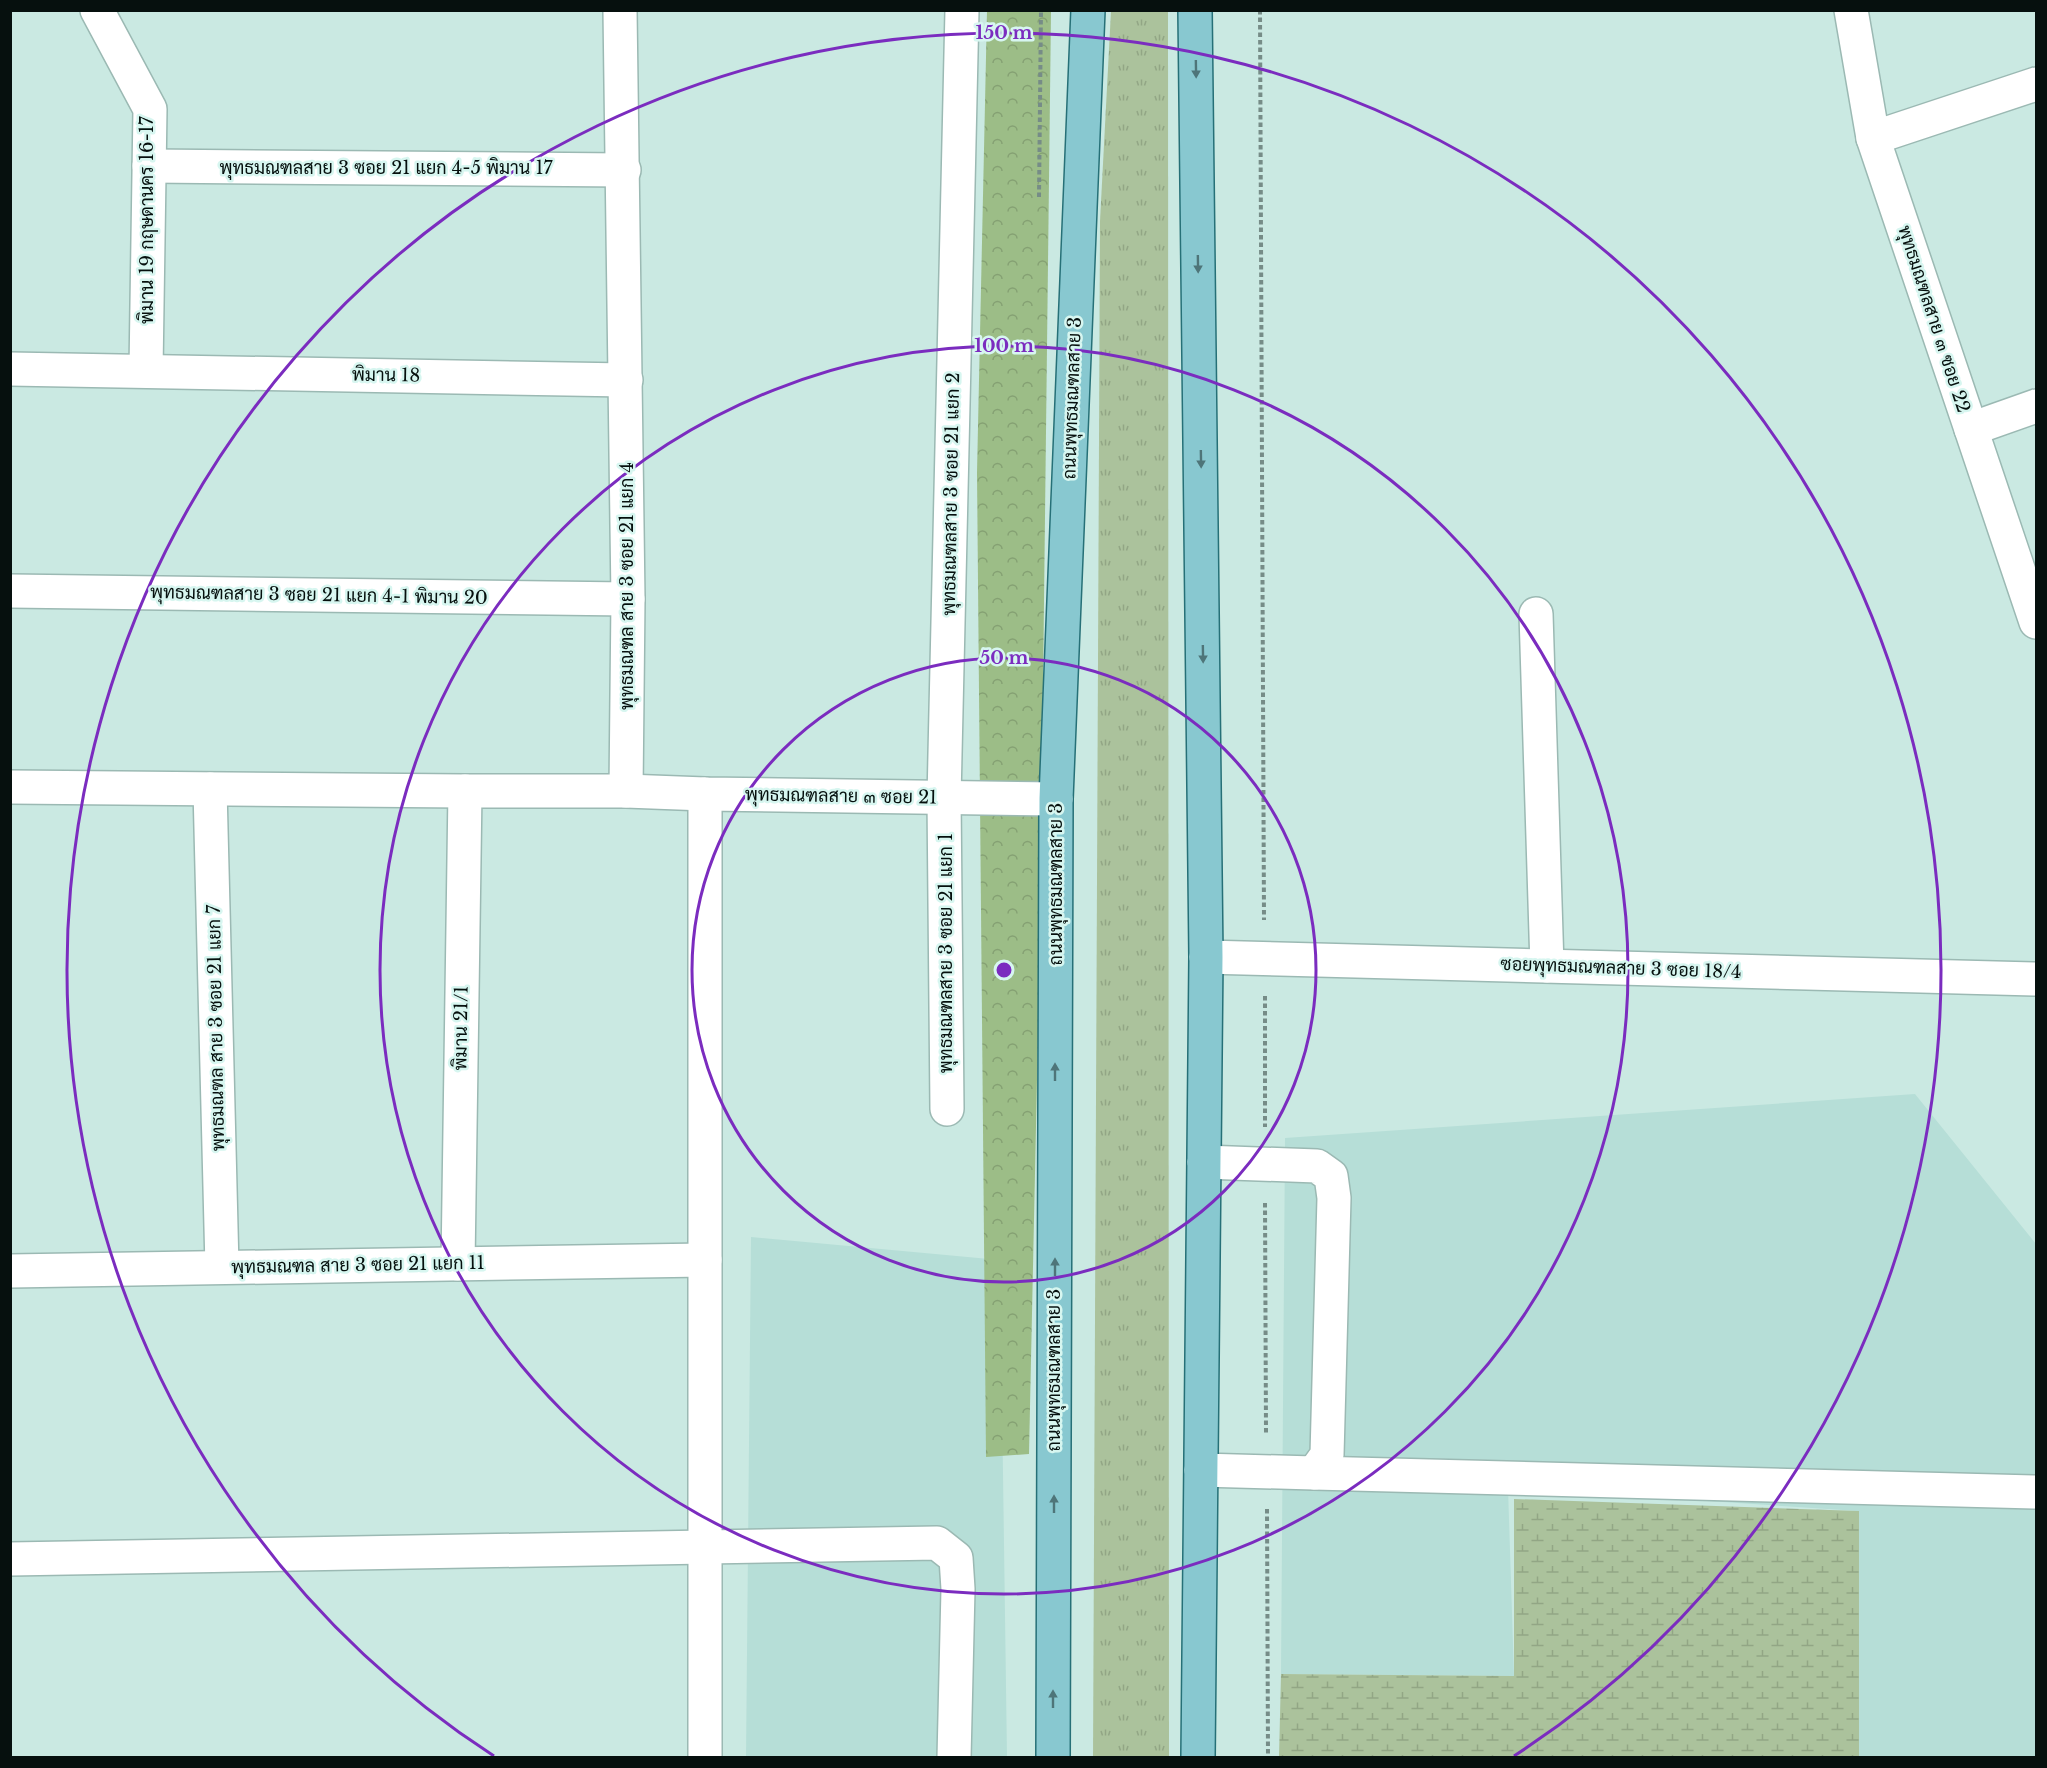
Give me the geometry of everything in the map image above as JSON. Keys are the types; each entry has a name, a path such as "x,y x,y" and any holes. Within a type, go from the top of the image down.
{"main road":[{"name":"ถนนพุทธมณฑลสาย 3","path":"1053,1758 1056,799 1088,10"},
{"path":"1195,10 1206,957 1198,1758"}],"street":[{"name":"พิมาน 19 กฤษดานคร 16-17","path":"97,10 150,110 146,370"},
{"name":"พุทธมณฑล สาย 3 ซอย 21 แยก 4","path":"620,10 624,170 628,599 626,791"},
{"name":"พุทธมณฑลสาย 3 ซอย 21 แยก 2","path":"944,798 962,10"},
{"name":"พุทธมณฑลสาย ๓ ซอย 22","path":"1851,10 1874,138 2037,622"},
{"path":"1874,138 2037,84"},
{"name":"พุทธมณฑลสาย 3 ซอย 21 แยก 4-5 พิมาน 17","path":"149,166 624,170"},
{"name":"พิมาน 18","path":"10,369 626,380"},
{"path":"1971,429 2037,406"},
{"name":"พุทธมณฑลสาย 3 ซอย 21 แยก 4-1 พิมาน 20","path":"10,591 628,599"},
{"path":"1536,614 1547,966"},
{"name":"พุทธมณฑลสาย ๓ ซอย 21","path":"10,787 626,791 1056,799"},
{"name":"พุทธมณฑล สาย 3 ซอย 21 แยก 7","path":"210,789 222,1268"},
{"name":"พิมาน 21/1","path":"458,1264 465,791"},
{"path":"705,794 705,1758"},
{"name":"พุทธมณฑลสาย 3 ซอย 21 แยก 1","path":"944,798 947,1109"},
{"name":"ซอยพุทธมณฑลสาย 3 ซอย 18/4","path":"1206,957 2037,979"},
{"path":"1204,1162 1317,1166 1331,1176 1334,1198 1328,1435 1326,1455 1314,1473"},
{"name":"พุทธมณฑล สาย 3 ซอย 21 แยก 11","path":"10,1271 705,1260"},
{"path":"1201,1470 2037,1492"},
{"path":"10,1559 937,1543 956,1558 958,1589 954,1758"}],"path":[{"path":"1260,10 1268,1758"}],"shaded area":[{"path":"1915,1094 2036,1244 2036,1757 1859,1757 1858,1511 1508,1488 1514,1676 1281,1674 1285,1138"},
{"path":"751,1237 1000,1260 1007,1757 746,1758"}],"green space":[{"path":"1168,10 1169,1757 1093,1758 1100,221 1111,11"},
{"path":"987,11 1051,11 1040,939 1029,1454 986,1457 977,473"},
{"path":"1514,1499 1859,1511 1859,1757 1279,1757 1281,1674 1514,1676"}]}
